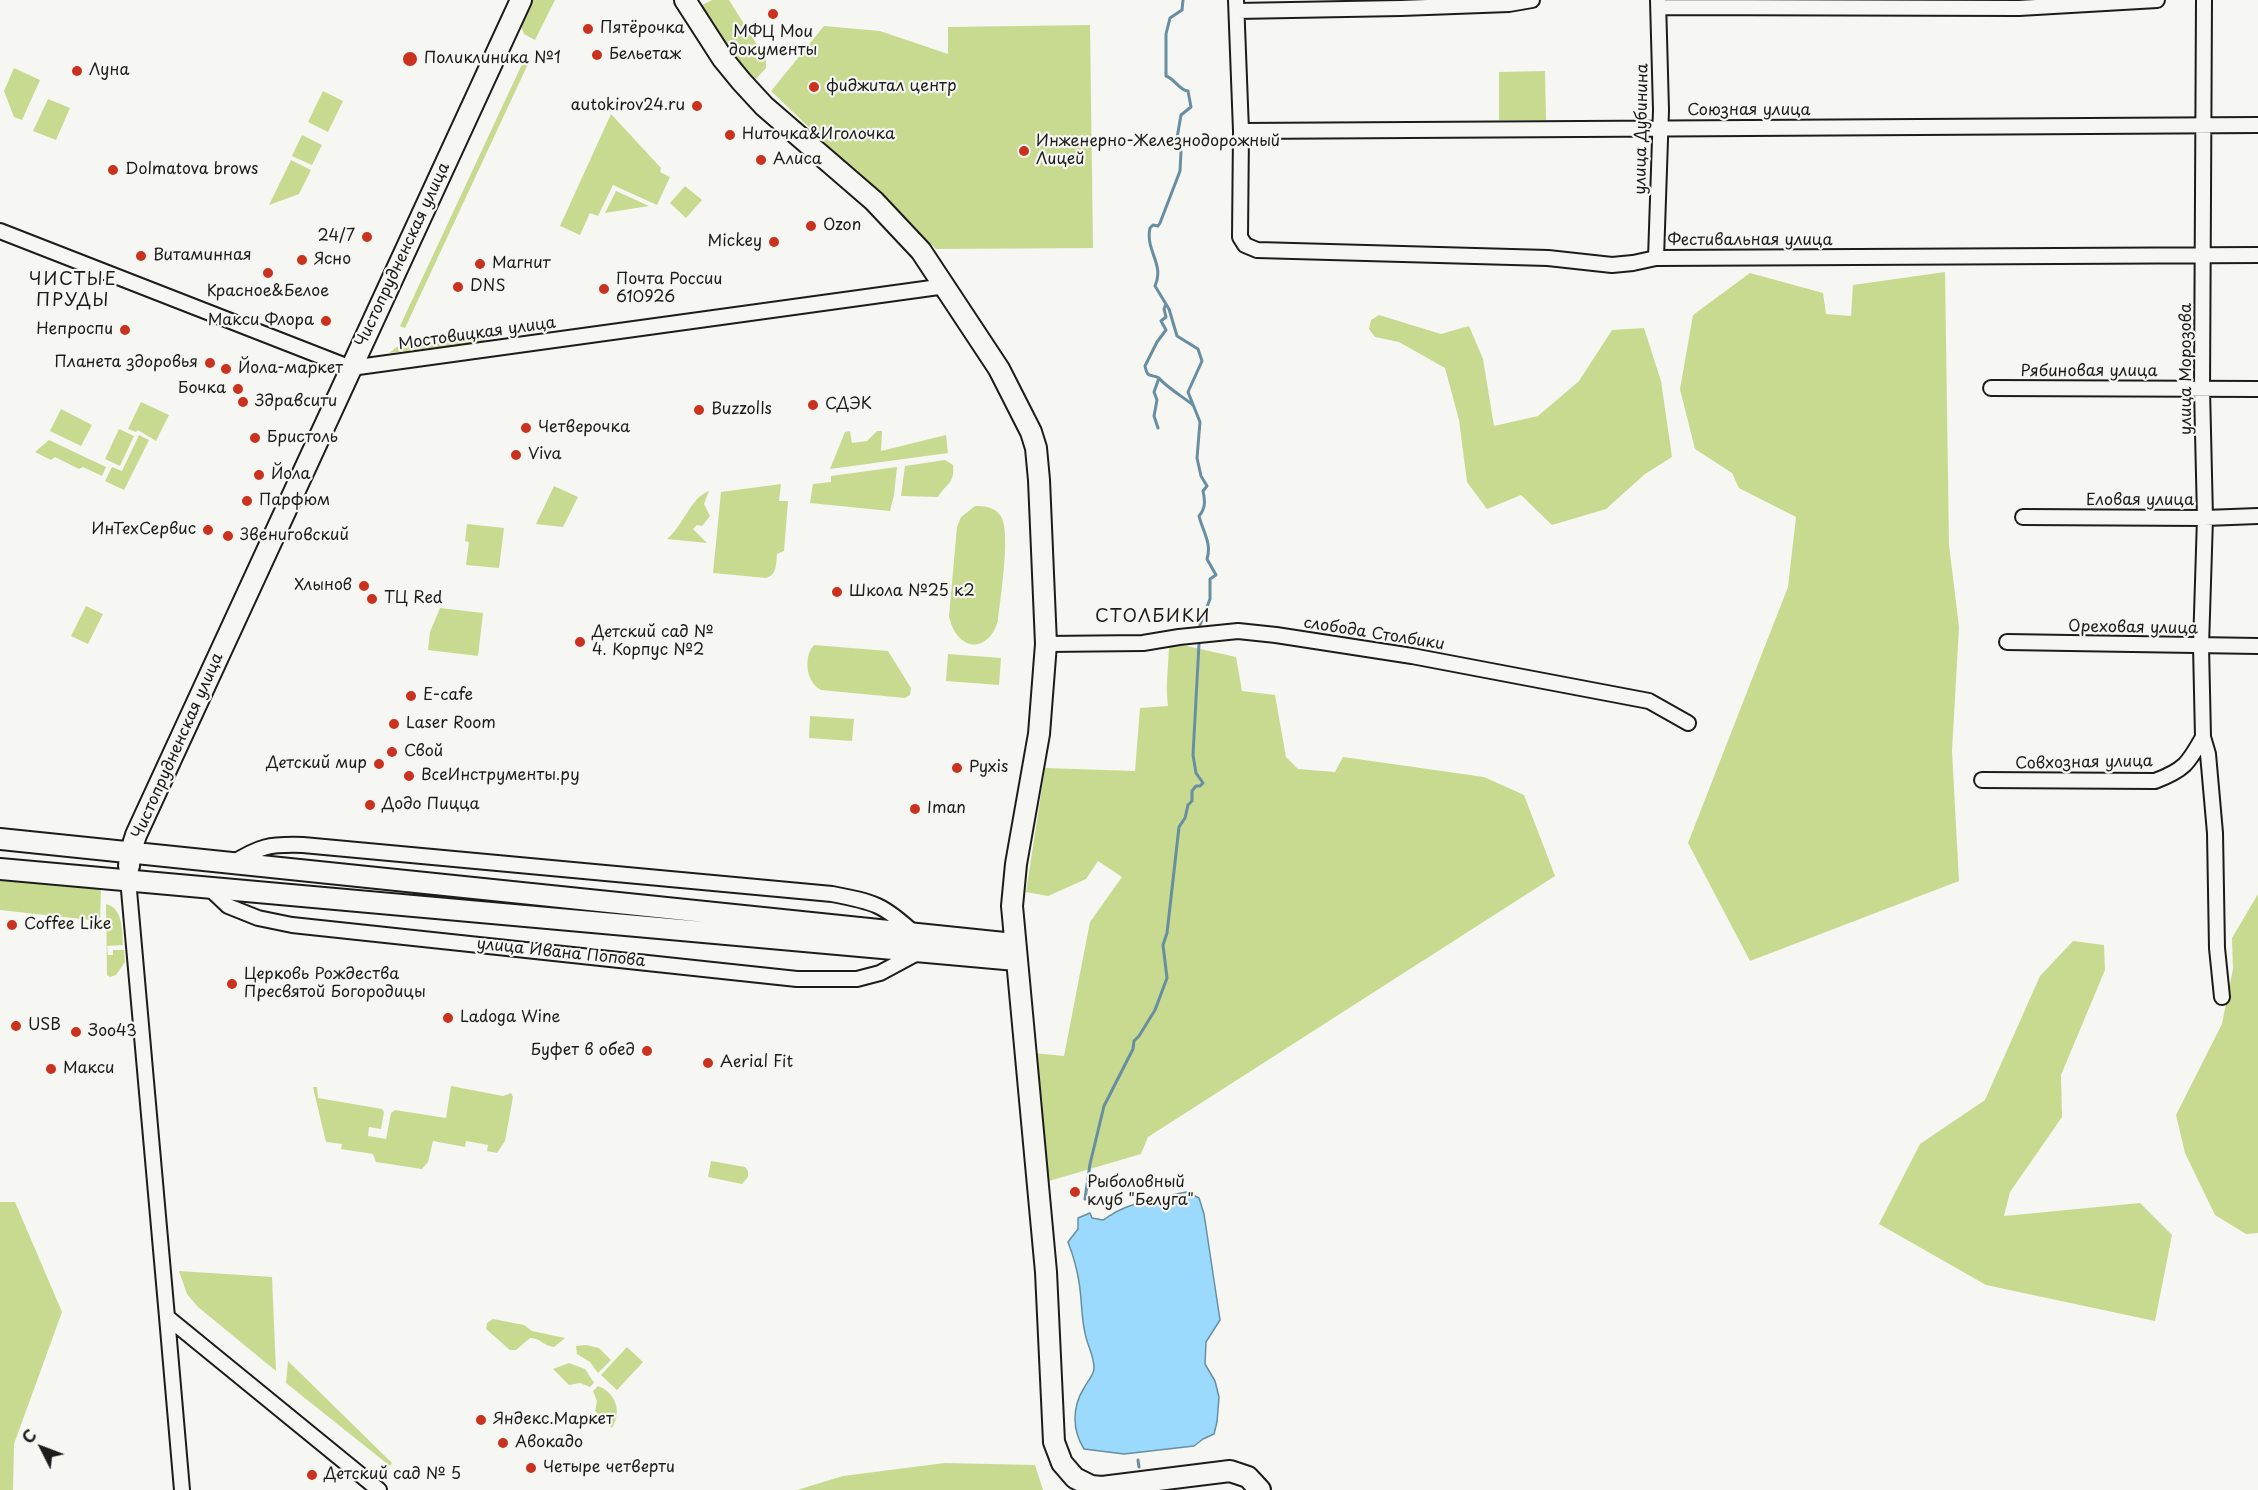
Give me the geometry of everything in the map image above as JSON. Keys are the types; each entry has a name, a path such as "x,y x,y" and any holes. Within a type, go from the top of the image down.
{"main road":[{"name":"Чистопрудненская улица","path":"128,879 130,854 140,827 521,0"},
{"path":"685,0 723,59 764,106 874,201 900,226 925,257 999,369 1023,412 1034,440 1042,519 1046,644 1039,734 1012,906 1046,1272 1052,1422 1054,1442 1062,1463 1075,1478 1091,1486 1102,1487 1230,1471 1248,1477 1260,1490"},
{"name":"улица Ивана Попова","path":"0,839 917,943"},
{"name":"улица Ивана Попова","path":"0,869 1015,952"}],"street":[{"path":"1241,131 1236,6 1509,4 1532,0"},
{"path":"1658,4 2019,4 2157,0"},
{"name":"улица Морозова","path":"2204,0 2202,389 2205,518 2201,646 2203,737 2208,754 2215,833 2217,948 2222,997"},
{"name":"улица Дубинина","path":"1656,258 1660,128 1658,4"},
{"name":"Союзная улица","path":"1241,131 2258,125"},
{"name":"Фестивальная улица","path":"1241,131 1240,237 1245,245 1263,251 1548,258 1612,265 1656,258 2258,255"},
{"name":"Мостовицкая улица","path":"0,231 351,368 946,286"},
{"name":"Рябиновая улица","path":"1991,388 2258,389"},
{"name":"Еловая улица","path":"2023,517 2258,516"},
{"name":"слобода Столбики","path":"1046,644 1143,643 1238,631 1275,635 1413,656 1649,700 1688,723"},
{"name":"Ореховая улица","path":"2007,642 2258,646"},
{"name":"Совхозная улица","path":"1982,780 2155,781 2174,774 2189,762 2203,737"},
{"path":"231,864 251,851 272,844 832,894 871,902 893,913 917,943"},
{"name":"Чистопрудненская улица","path":"128,879 182,1490"},
{"name":"улица Ивана Попова","path":"208,886 228,906 258,918 292,925 796,979 857,979 880,973 917,943"},
{"path":"167,1317 379,1490"}],"green space":[{"path":"533,0 555,0 535,40 524,34 521,26"},
{"path":"712,0 729,0 766,59 766,68 755,80 752,80 733,56 700,6"},
{"path":"1090,25 1093,248 936,249 771,91 824,26 880,31 948,54 948,27"},
{"path":"523,62 528,64 405,328 400,326"},
{"path":"14,68 40,80 22,120 14,117 4,91"},
{"path":"1545,71 1546,120 1499,120 1499,72"},
{"path":"323,91 343,101 328,132 308,122"},
{"path":"48,99 70,108 56,140 33,131"},
{"path":"611,114 661,168 660,172 670,177 657,205 613,185 598,216 590,213 580,235 560,226"},
{"path":"302,135 322,145 312,165 292,156"},
{"path":"291,160 311,170 299,194 269,205"},
{"path":"685,186 702,200 686,218 670,203"},
{"path":"616,191 649,206 605,213"},
{"path":"1945,272 1949,545 1959,627 1952,751 1959,881 1750,961 1688,843 1788,587 1796,517 1739,488 1732,473 1695,449 1680,389 1693,315 1750,273 1823,293 1826,314 1851,316 1853,285"},
{"path":"1379,315 1441,334 1469,326 1483,359 1494,426 1538,416 1579,381 1612,330 1644,328 1661,381 1672,457 1645,474 1606,509 1552,525 1521,495 1487,509 1467,482 1459,420 1445,368 1399,342 1375,337 1369,329 1371,320"},
{"path":"486,334 487,337 483,342 389,353 401,344"},
{"path":"141,402 169,415 156,441 138,430 136,432 128,429"},
{"path":"61,409 92,425 81,446 50,431"},
{"path":"119,429 134,436 120,466 105,459"},
{"path":"850,431 852,443 867,441 877,431 882,431 881,451 946,435 948,453 830,469 845,432"},
{"path":"139,435 149,440 124,490 105,481 112,467 122,471"},
{"path":"49,440 106,467 102,476 83,467 79,469 55,457 51,460 35,452"},
{"path":"945,460 953,465 953,476 938,497 901,496 905,466"},
{"path":"897,467 890,511 810,503 813,484 831,482 831,476"},
{"path":"781,484 779,501 788,501 784,551 777,554 775,569 770,577 713,573 721,492"},
{"path":"554,486 578,497 563,527 536,524"},
{"path":"709,491 704,504 710,516 702,526 697,525 693,529 707,543 667,539 697,499"},
{"path":"975,506 995,510 1000,515 1005,535 1003,582 998,621 987,640 980,644 965,642 958,636 949,616 957,527 961,517"},
{"path":"467,524 504,528 499,568 466,565 469,542 465,541"},
{"path":"86,606 103,614 88,644 71,636"},
{"path":"440,608 483,613 478,656 428,650 430,632"},
{"path":"1169,642 1236,657 1242,691 1275,695 1286,757 1298,769 1335,772 1343,757 1484,777 1524,795 1555,876 1148,1137 1141,1154 1049,1181 1033,1053 1064,1056 1090,922 1122,877 1098,861 1086,879 1048,896 1026,892 1045,768 1135,771 1140,708 1168,706"},
{"path":"814,645 888,651 911,688 910,695 905,698 821,690 812,681 808,669 808,656"},
{"path":"948,654 1001,658 999,685 946,681"},
{"path":"810,716 854,719 852,741 809,738"},
{"path":"0,877 101,888 100,921 0,910"},
{"path":"2258,894 2258,1233 2246,1234 2215,1215 2185,1153 2176,1115 2222,1024 2233,969 2232,938"},
{"path":"106,904 112,906 119,915 123,945 107,946 108,955 113,955 113,950 124,950 125,962 116,975 110,977 107,975"},
{"path":"2073,941 2104,945 2105,970 2061,1075 2062,1117 2010,1192 2004,1216 2140,1203 2172,1235 2155,1321 1986,1285 1879,1224 1920,1144 1985,1100 2040,976"},
{"path":"451,1086 503,1096 511,1093 513,1097 505,1141 497,1153 487,1151 488,1145 466,1141 465,1147 433,1141 428,1162 422,1169 376,1162 373,1154 341,1149 342,1144 326,1142 313,1087 317,1087 318,1098 382,1109 384,1112 381,1129 369,1127 368,1136 386,1139 391,1113 395,1110 446,1118"},
{"path":"711,1161 745,1167 748,1177 742,1184 708,1177"},
{"path":"0,1202 15,1202 62,1312 14,1444 13,1490 0,1490"},
{"path":"179,1271 272,1277 276,1371 198,1307 187,1294"},
{"path":"493,1319 524,1325 532,1331 565,1338 554,1347 530,1338 516,1350 510,1350 486,1329 487,1323"},
{"path":"586,1345 599,1348 611,1360 598,1373 590,1362 577,1354 576,1346"},
{"path":"627,1347 643,1362 617,1390 601,1375"},
{"path":"288,1361 392,1463 390,1466 286,1383"},
{"path":"569,1363 585,1369 594,1383 590,1387 580,1383 569,1385 553,1369"},
{"path":"598,1386 609,1393 616,1403 617,1415 612,1428 595,1411 597,1401 593,1391"},
{"path":"945,1463 1035,1465 1043,1490 797,1490 843,1476"}],"water":[{"path":"1187,1192 1199,1198 1204,1214 1220,1320 1206,1342 1205,1364 1215,1381 1219,1397 1214,1434 1194,1446 1124,1454 1084,1449 1077,1434 1075,1418 1077,1403 1093,1373 1094,1363 1084,1327 1077,1272 1068,1242 1078,1229 1078,1218 1090,1213 1092,1218 1103,1220 1137,1204"}],"waterway":[{"path":"1183,0 1182,10 1170,18 1166,34 1166,76 1188,91 1191,107 1181,115 1177,138 1181,152 1180,171 1160,223 1150,228 1149,236 1158,271 1155,286 1169,309 1177,336 1198,349 1202,361 1188,392 1200,422 1197,458 1201,476 1207,486 1203,491 1204,504 1199,516 1208,543 1207,559 1216,575 1210,579 1210,599 1200,625"},
{"path":"1158,428 1154,416 1157,400 1154,392 1159,378 1149,375 1145,366 1166,330 1161,321 1166,317 1164,309 1166,304"},
{"path":"1159,378 1193,405"},
{"path":"1085,1199 1090,1164 1104,1106 1133,1049 1134,1041 1155,1010 1167,978 1163,945 1167,933 1179,827 1192,801 1192,791 1203,783 1196,773 1193,755 1199,644"},
{"path":"1138,1460 1139,1467"}],"place":[{"name":"МФЦ Мои документы","path":"773,14"},
{"name":"Пятёрочка","path":"588,29"},
{"name":"Бельетаж","path":"597,55"},
{"name":"Поликлиника №1","path":"410,59"},
{"name":"Луна","path":"77,71"},
{"name":"фиджитал центр","path":"814,87"},
{"name":"autokirov24.ru","path":"697,106"},
{"name":"Ниточка&Иголочка","path":"730,135"},
{"name":"Инженерно-Железнодорожный Лицей","path":"1024,151"},
{"name":"Алиса","path":"761,160"},
{"name":"Dolmatova brows","path":"113,170"},
{"name":"Ozon","path":"811,226"},
{"name":"24/7","path":"367,237"},
{"name":"Mickey","path":"774,242"},
{"name":"Витаминная","path":"141,256"},
{"name":"Ясно","path":"302,260"},
{"name":"Магнит","path":"480,264"},
{"name":"Красное&Белое","path":"268,273"},
{"name":"DNS","path":"458,287"},
{"name":"Почта России 610926","path":"604,289"},
{"name":"Макси Флора","path":"326,321"},
{"name":"Непроспи","path":"125,330"},
{"name":"Планета здоровья","path":"210,363"},
{"name":"Йола-маркет","path":"226,369"},
{"name":"Бочка","path":"238,389"},
{"name":"Здравсити","path":"243,402"},
{"name":"СДЭК","path":"813,405"},
{"name":"Buzzolls","path":"699,410"},
{"name":"Четверочка","path":"526,428"},
{"name":"Бристоль","path":"255,438"},
{"name":"Viva","path":"516,455"},
{"name":"Йола","path":"259,475"},
{"name":"Парфюм","path":"247,501"},
{"name":"ИнТехСервис","path":"208,530"},
{"name":"Звениговский","path":"228,536"},
{"name":"Хлынов","path":"364,586"},
{"name":"Школа №25 к2","path":"837,592"},
{"name":"ТЦ Red","path":"372,599"},
{"name":"Детский сад № 4. Корпус №2","path":"580,642"},
{"name":"E-cafe","path":"411,696"},
{"name":"Laser Room","path":"394,724"},
{"name":"Свой","path":"392,752"},
{"name":"Детский мир","path":"379,764"},
{"name":"Pyxis","path":"957,768"},
{"name":"ВсеИнструменты.ру","path":"409,776"},
{"name":"Додо Пицца","path":"370,805"},
{"name":"Iman","path":"915,809"},
{"name":"Coffee Like","path":"12,925"},
{"name":"Церковь Рождества Пресвятой Богородицы","path":"232,984"},
{"name":"Ladoga Wine","path":"448,1018"},
{"name":"USB","path":"16,1026"},
{"name":"Зоо43","path":"76,1032"},
{"name":"Буфет в обед","path":"647,1051"},
{"name":"Aerial Fit","path":"708,1063"},
{"name":"Макси","path":"51,1069"},
{"name":"Рыболовный клуб \"Белуга\"","path":"1075,1192"},
{"name":"Яндекс.Маркет","path":"481,1420"},
{"name":"Авокадо","path":"503,1443"},
{"name":"Четыре четверти","path":"531,1468"},
{"name":"Детский сад № 5","path":"312,1475"}],"district":[{"name":"ЧИСТЫЕ ПРУДЫ","path":"73,290"},
{"name":"СТОЛБИКИ","path":"1153,617"}]}
